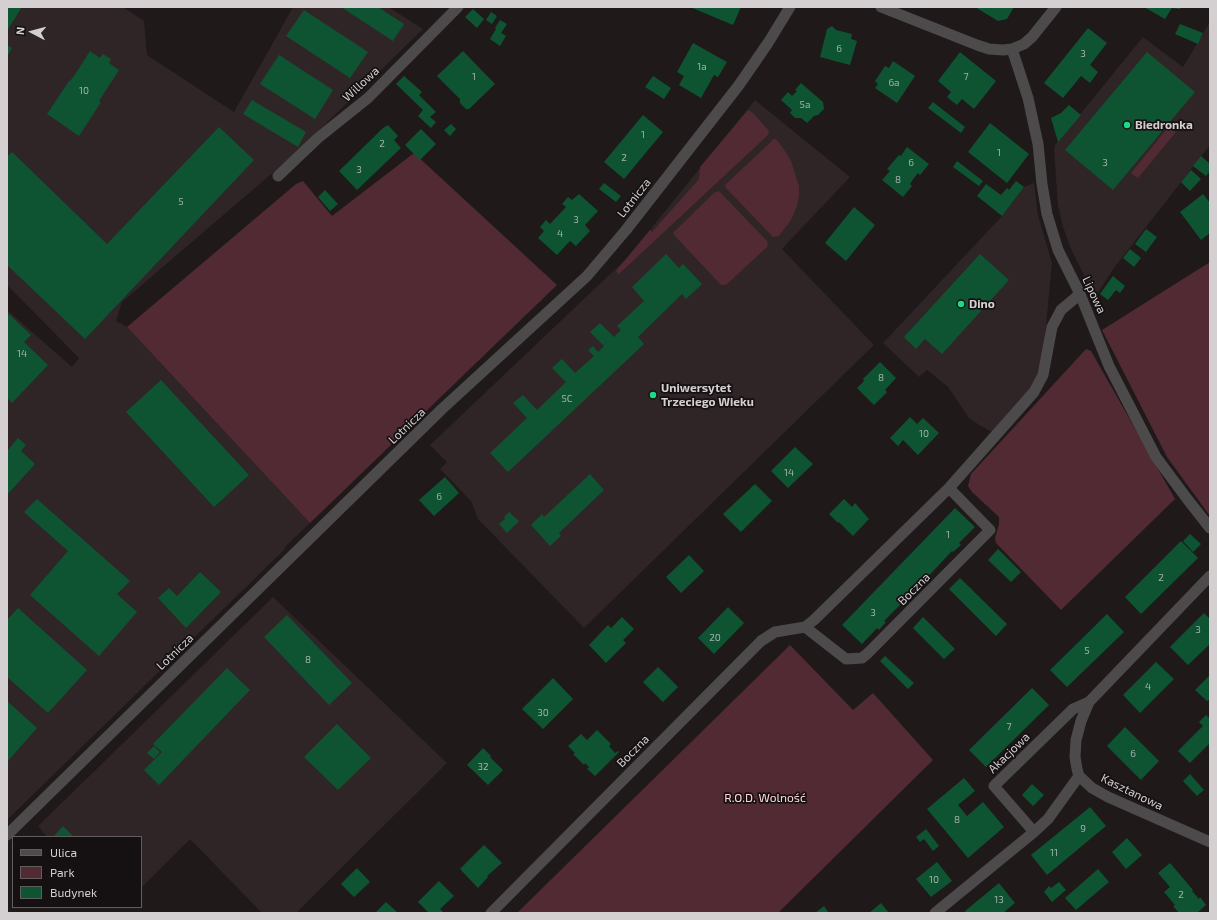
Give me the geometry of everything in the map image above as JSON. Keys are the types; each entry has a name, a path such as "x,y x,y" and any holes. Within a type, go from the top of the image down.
{"street":[{"name":"Willowa","path":"278,176 318,138 368,98 458,7"},
{"name":"Lotnicza","path":"7,835 442,409 587,276 626,230 739,84 768,43 790,7"},
{"path":"881,7 989,49 1003,50 1012,49 1024,44 1032,37 1056,7"},
{"name":"Lipowa","path":"1012,49 1028,98 1038,144 1047,214 1058,250 1080,294 1110,366 1156,457 1210,528"},
{"name":"Boczna","path":"491,913 761,641 775,632 805,627 823,613 949,488 1034,392 1043,375 1052,327 1062,310 1080,294"},
{"name":"Boczna","path":"805,627 846,660 862,658 868,653 990,530 949,488"},
{"name":"Akacjowa","path":"1079,776 1075,757 1076,740 1081,720 1089,702 1210,576"},
{"name":"Akacjowa","path":"1034,832 994,786 1073,709 1089,702"},
{"path":"935,913 1048,819 1079,776"},
{"name":"Kasztanowa","path":"1079,776 1092,788 1108,797 1210,842"}],"shaded area":[{"path":"22,7 123,7 144,21 147,55 234,112 293,7 388,7 423,29 297,152 122,302 116,321 127,327 310,523 7,820 7,310 72,367 79,358 7,285 7,31"},
{"path":"1210,22 1210,145 1114,268 1095,297 1071,249 1063,227 1058,206 1054,151 1055,145 1143,37 1183,67"},
{"name":"Uniwersytet Trzeciego Wieku","path":"755,100 850,177 782,249 874,345 584,628 478,519 471,501 440,469 447,462 430,445 628,257"},
{"path":"1034,183 1038,215 1052,263 1042,368 1028,394 992,432 969,418 948,387 927,370 919,377 883,343 1002,216 1024,187"},
{"path":"273,597 447,763 296,913 262,913 190,839 142,887 142,836 46,836 38,826"}],"green space":[{"path":"748,110 754,114 769,131 768,135 619,274 616,271 650,230 652,232 699,179 700,167"},
{"path":"1169,126 1176,132 1138,178 1131,173"},
{"path":"774,139 776,139 783,148 791,161 799,186 799,195 797,206 791,220 779,236 773,237 726,188 725,185"},
{"path":"414,153 557,285 310,523 127,327 296,184 303,181 332,216"},
{"path":"719,191 768,242 767,247 726,285 721,285 673,233 715,192"},
{"path":"1210,262 1210,516 1167,457 1102,330"},
{"path":"1086,349 1091,351 1175,499 1061,610 996,543 995,538 999,524 999,517 972,492 968,486 971,474"},
{"name":"R.O.D. Wolność","path":"790,645 853,710 873,693 933,760 778,913 517,913"}],"building":[{"path":"9,7 22,7 7,31 7,10"},
{"path":"341,7 378,7 404,24 393,41"},
{"path":"690,7 741,7 733,25"},
{"path":"975,7 1014,7 1007,19 998,21"},
{"path":"1144,7 1184,7 1179,9 1172,8 1165,19"},
{"path":"473,9 484,19 477,28 465,17"},
{"path":"304,10 368,52 350,78 286,36"},
{"path":"491,12 497,16 492,24 486,20"},
{"path":"500,20 507,24 501,33 506,36 500,46 490,39"},
{"path":"1180,24 1203,33 1198,44 1175,34"},
{"path":"832,26 836,30 852,34 851,39 857,41 850,65 820,57 827,29"},
{"path":"1088,28 1107,43 1090,65 1098,72 1090,83 1081,76 1063,98 1044,83"},
{"path":"693,43 727,62 718,77 714,75 701,98 679,85 684,76 677,72"},
{"path":"7,45 12,48 7,57"},
{"path":"90,51 100,58 103,54 111,59 109,63 119,70 79,136 47,114"},
{"path":"463,51 495,84 469,109 466,109 460,103 460,99 437,76"},
{"path":"960,52 996,81 974,109 962,99 957,105 947,97 951,92 938,81"},
{"name":"Biedronka","path":"1147,52 1195,92 1113,190 1065,150"},
{"path":"279,55 333,90 315,119 260,84"},
{"path":"893,61 915,76 897,103 875,88 878,84 875,81 885,66 889,68"},
{"path":"404,76 422,92 419,95 436,112 430,117 436,122 431,128 418,116 423,110 396,84"},
{"path":"653,76 671,88 664,99 645,87"},
{"path":"801,83 823,102 824,109 807,123 801,118 795,118 790,113 792,110 781,100 788,92 792,96 797,91 795,90"},
{"path":"252,100 306,132 298,147 243,114"},
{"path":"933,102 965,127 961,133 928,108"},
{"path":"1069,105 1081,115 1058,142 1051,118 1061,113"},
{"path":"643,115 663,132 624,179 604,162"},
{"path":"990,123 1029,154 1007,183 968,152"},
{"path":"451,124 456,129 450,136 444,130"},
{"path":"388,125 398,136 394,140 401,148 357,190 339,171 383,128"},
{"path":"219,127 254,160 85,339 7,265 7,157 12,152 107,244"},
{"path":"421,129 436,144 420,160 405,145"},
{"path":"907,147 929,164 920,175 918,173 914,178 910,184 912,186 903,197 882,180 890,171 887,169 899,155 901,156"},
{"path":"1201,156 1210,164 1210,171 1206,176 1193,166"},
{"path":"957,161 983,181 979,186 953,167"},
{"path":"1191,170 1201,179 1190,191 1181,182"},
{"path":"1016,181 1024,187 1002,216 977,196 986,184 1001,195 1007,188 1009,190"},
{"path":"604,183 621,196 616,202 599,189"},
{"path":"325,190 338,204 330,211 318,197"},
{"path":"579,194 598,211 585,225 590,231 576,246 570,241 557,255 538,238 544,231 540,227 546,220 550,224 566,207 562,204 568,197 572,200"},
{"path":"1203,194 1210,203 1210,233 1201,240 1180,212"},
{"path":"854,207 875,225 846,261 825,243"},
{"path":"1146,229 1157,237 1146,252 1135,244"},
{"path":"1130,249 1141,258 1134,267 1123,258"},
{"path":"666,254 679,268 683,264 702,284 686,299 682,294 638,337 644,344 508,472 490,453 527,418 513,403 523,395 537,410 566,382 552,368 562,359 575,373 594,356 588,350 593,346 598,352 604,346 590,332 600,323 614,337 621,330 617,326 644,301 632,287"},
{"name":"Dino","path":"980,254 1009,280 942,354 925,339 916,349 904,337"},
{"path":"1113,276 1125,286 1120,293 1116,290 1108,300 1100,294"},
{"path":"9,314 31,335 24,342 48,365 12,403 7,398 7,316"},
{"path":"880,362 896,378 885,390 887,392 874,405 857,388 864,381 863,379"},
{"path":"161,380 249,475 214,507 126,412"},
{"path":"910,417 917,424 923,418 939,433 918,455 903,440 898,446 890,438"},
{"path":"18,438 26,445 21,451 35,464 7,495 7,451"},
{"path":"795,447 813,464 788,488 771,471"},
{"path":"590,474 604,490 559,533 561,536 550,546 531,525 542,514 544,517"},
{"path":"445,477 459,493 434,516 419,500"},
{"path":"755,484 772,501 741,532 723,514"},
{"path":"37,499 130,581 117,594 137,612 99,656 30,595 68,551 24,512"},
{"path":"844,499 852,507 855,503 869,519 853,536 829,514"},
{"path":"955,508 975,527 959,543 961,545 953,552 952,551 922,583 923,584 884,621 886,622 879,630 877,628 862,644 842,625"},
{"path":"509,512 519,521 507,533 499,524 505,519 504,517"},
{"path":"1190,534 1201,544 1193,552 1183,541"},
{"path":"1181,541 1198,558 1141,614 1125,597"},
{"path":"998,549 1021,572 1011,582 988,560"},
{"path":"689,555 704,571 681,593 666,577"},
{"path":"200,572 221,592 186,628 158,598 169,588 177,596"},
{"path":"960,578 1007,624 996,636 949,589"},
{"path":"728,607 744,623 714,654 698,638"},
{"path":"18,608 87,670 48,713 7,677 7,620"},
{"path":"1204,613 1210,619 1210,644 1188,665 1170,647"},
{"path":"1107,614 1124,632 1067,687 1050,670"},
{"path":"287,615 352,683 329,705 264,637"},
{"path":"622,617 634,629 623,640 626,643 606,663 589,645 608,625 611,628"},
{"path":"923,617 955,649 944,659 913,628"},
{"path":"885,656 914,683 908,689 880,661"},
{"path":"1156,662 1174,679 1140,713 1123,695"},
{"path":"658,667 678,687 663,702 643,682"},
{"path":"227,668 250,690 159,785 144,770 162,752 153,744"},
{"path":"1210,675 1210,699 1207,701 1195,690"},
{"path":"553,678 573,699 543,729 522,709"},
{"path":"1032,688 1049,705 986,767 969,750"},
{"path":"7,701 37,728 7,762"},
{"path":"1206,715 1210,719 1210,743 1190,763 1178,751 1203,726 1199,722"},
{"path":"337,724 371,758 338,790 304,757"},
{"path":"1125,727 1159,761 1141,780 1107,746"},
{"path":"597,730 611,744 609,746 615,753 618,751 619,752 595,776 587,769 589,767 585,763 584,765 573,754 575,753 568,746 581,734 587,740"},
{"path":"154,746 160,752 154,759 147,753"},
{"path":"483,748 503,770 488,785 467,765"},
{"path":"1190,774 1204,790 1197,796 1183,781"},
{"path":"964,778 975,791 958,805 967,816 983,802 1004,827 968,858 927,809"},
{"path":"1032,784 1044,795 1033,806 1022,795"},
{"path":"1090,807 1106,826 1047,875 1031,855"},
{"path":"63,826 73,836 54,836"},
{"path":"926,829 939,846 933,851 924,839 920,842 916,837"},
{"path":"1127,838 1142,855 1126,869 1112,852"},
{"path":"484,845 502,863 487,876 488,877 478,888 460,869"},
{"path":"937,862 952,881 931,897 916,879"},
{"path":"1170,863 1193,890 1192,891 1199,899 1200,897 1206,905 1197,913 1179,913 1173,906 1175,905 1164,892 1170,887 1158,873"},
{"path":"357,868 370,882 354,897 341,884"},
{"path":"1098,869 1109,882 1076,910 1065,898"},
{"path":"439,881 454,896 440,909 443,912 442,913 429,913 418,902"},
{"path":"1059,882 1066,890 1052,902 1044,892 1049,886 1051,888"},
{"path":"999,883 1015,903 1003,913 966,913 965,911"},
{"path":"386,902 398,913 375,913"},
{"path":"881,903 889,913 869,913"},
{"path":"824,906 829,913 815,913"}],"place":[{"name":"Biedronka","path":"1127,125"},
{"name":"Dino","path":"961,304"},
{"name":"Uniwersytet Trzeciego Wieku","path":"653,395"}]}
